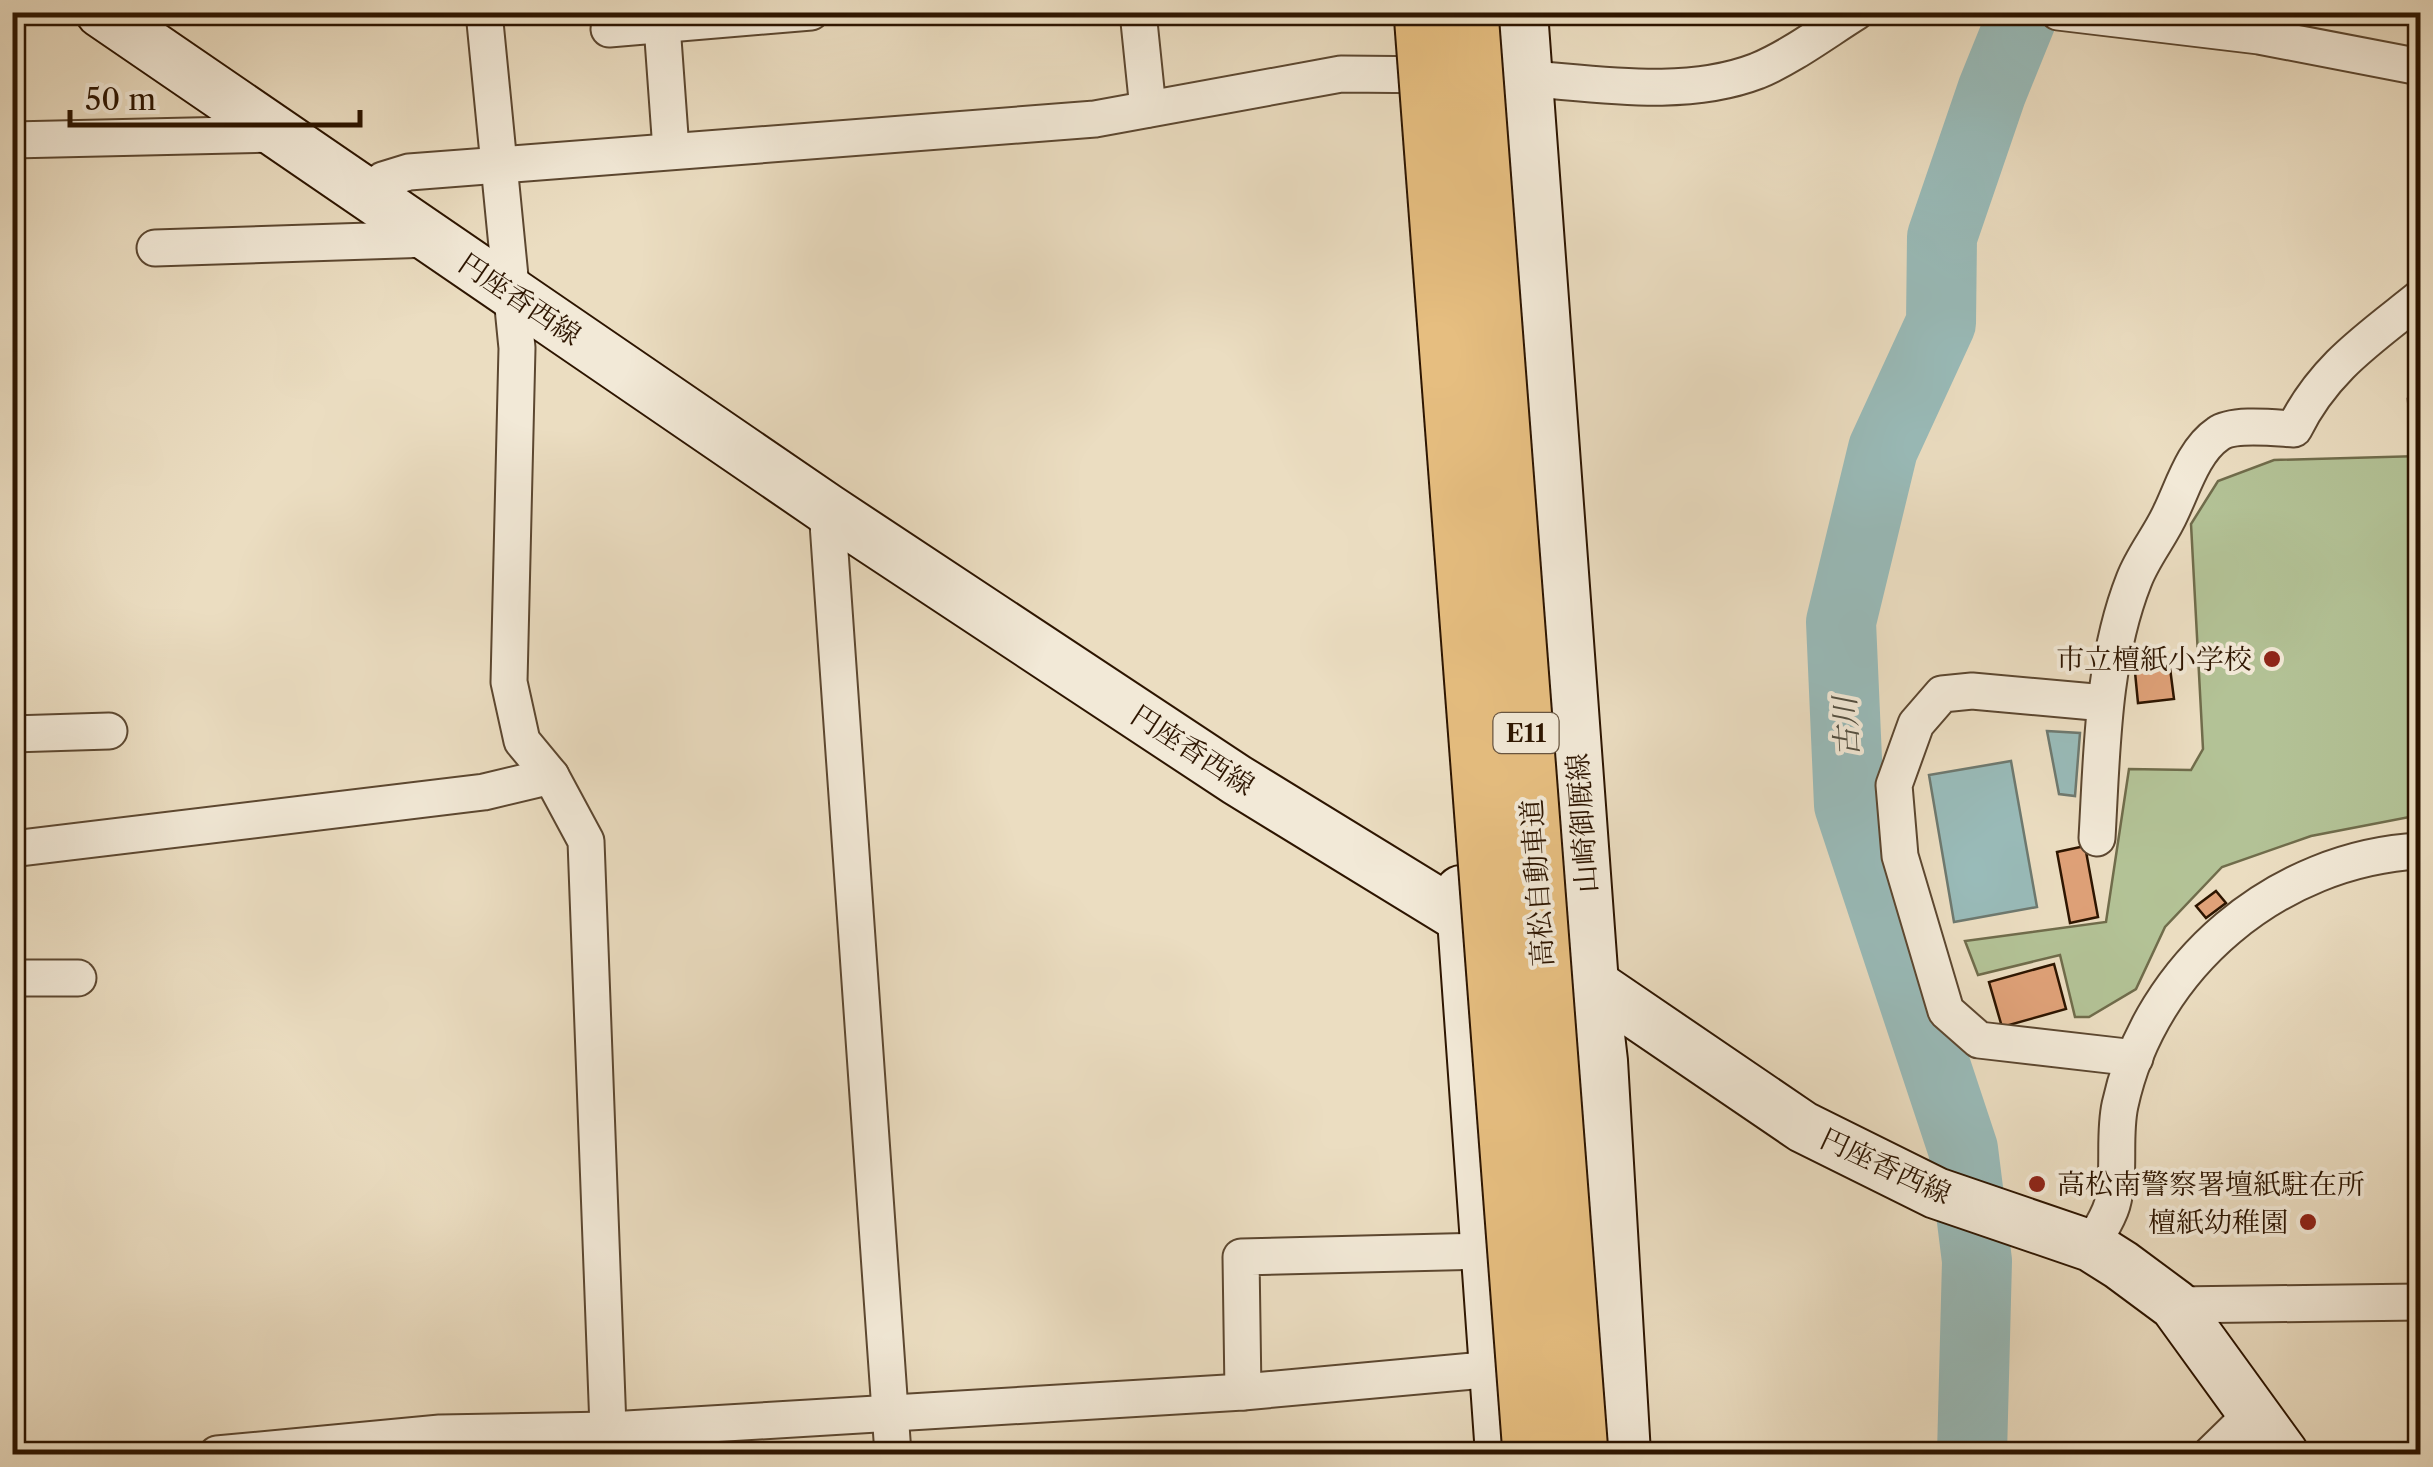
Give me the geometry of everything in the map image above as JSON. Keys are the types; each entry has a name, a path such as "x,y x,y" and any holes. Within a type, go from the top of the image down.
{"highway":[{"name":"高松自動車道","path":"1422,12 1531,1454"},
{"name":"高松自動車道","path":"1470,12 1580,1454"}],"main road":[{"name":"円座香西線","path":"102,12 827,509 1238,780 1462,918 1593,984 1803,1127 1936,1193 2091,1246 2176,1304 2283,1454"},
{"path":"1414,12 1449,497 1462,918 1501,1454"},
{"name":"山崎御厩線","path":"1522,12 1593,984 1602,1062 1625,1454"}],"street":[{"path":"484,12 517,348 509,682 522,742 551,776 586,842 610,1442"},
{"path":"609,29 811,12"},
{"path":"1138,12 1148,109"},
{"path":"366,194 395,174 1095,118 1341,74 1528,78 1650,86 1727,80 1760,70 1856,12"},
{"path":"2058,13 2261,24 2420,66"},
{"path":"662,25 671,150"},
{"path":"12,140 280,134"},
{"path":"156,248 431,238"},
{"path":"2098,838 2105,703 2134,578 2161,534 2204,447 2221,431 2294,428 2310,396 2335,367 2420,298"},
{"path":"827,509 894,1454"},
{"path":"2105,703 1972,691 1942,694 1916,724 1894,785 1900,856 1946,1011 1979,1040 2135,1058"},
{"path":"12,734 109,731"},
{"path":"12,849 484,792 551,776"},
{"path":"2091,1246 2112,1205 2120,1106 2144,1032 2193,961 2253,906 2320,870 2390,852 2420,851"},
{"path":"12,978 78,978"},
{"path":"1243,1392 1242,1256 1486,1251"},
{"path":"2176,1304 2420,1302"},
{"path":"217,1454 440,1433 610,1442 890,1410 1243,1392 1495,1369"},
{"path":"2211,1454 2253,1413"}],"green space":[{"path":"2420,456 2420,815 2311,836 2222,867 2165,927 2136,989 2089,1017 2075,1017 2060,955 1978,975 1965,941 2106,922 2129,769 2191,770 2203,749 2191,524 2218,481 2274,460"}],"water":[{"path":"2047,731 2080,733 2075,796 2059,794"},
{"path":"2011,761 2037,907 1954,922 1929,775"}],"building":[{"path":"2408,399 2420,399 2420,452 2411,453"},
{"path":"2170,668 2174,699 2138,703 2135,672"},
{"path":"2085,846 2098,917 2070,923 2057,852"},
{"path":"2216,891 2226,903 2206,918 2196,906"},
{"path":"2054,964 2066,1009 2002,1027 1989,982"}],"waterway":[{"name":"古川","path":"1972,1454 1977,1261 1963,1149 1849,805 1841,622 1883,449 1941,323 1942,237 1992,91 2024,12"}],"place":[{"name":"市立檀紙小学校","path":"2272,659"},
{"name":"高松南警察署壇紙駐在所","path":"2037,1184"},
{"name":"檀紙幼稚園","path":"2308,1222"}]}
